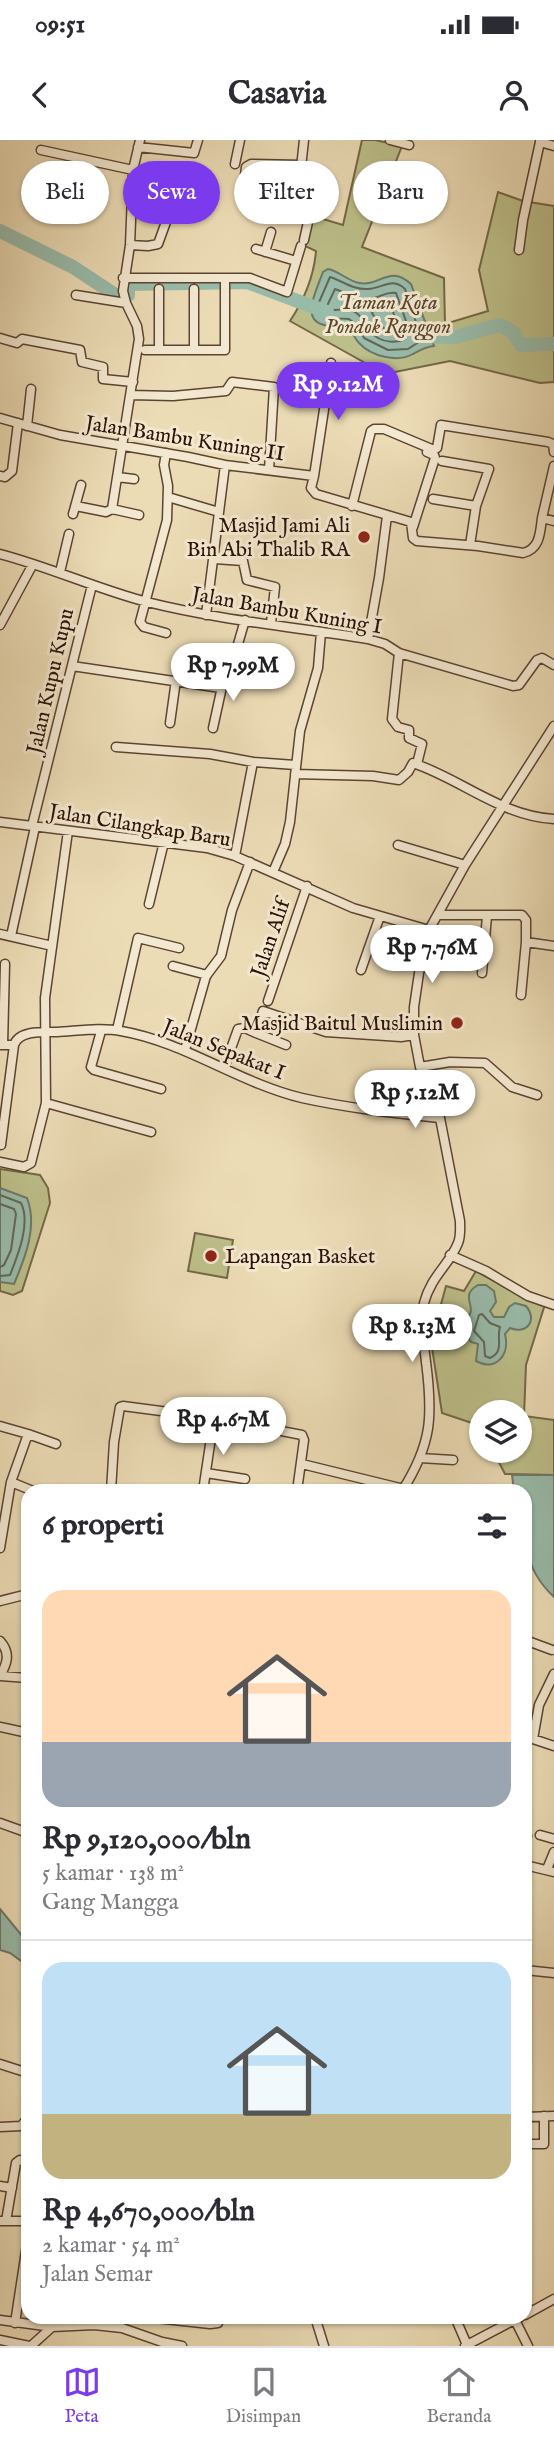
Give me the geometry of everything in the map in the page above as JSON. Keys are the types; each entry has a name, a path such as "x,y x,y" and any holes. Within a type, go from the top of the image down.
{"street":[{"path":"139,144 194,153 198,140"},
{"path":"236,161 240,140"},
{"path":"301,161 304,140"},
{"path":"390,140 409,145"},
{"path":"519,250 540,141 554,146"},
{"path":"41,150 123,168"},
{"path":"112,509 139,331 125,298 123,278 130,245 131,224"},
{"path":"130,245 158,244 165,224"},
{"path":"123,278 225,281 250,278 287,292 307,224"},
{"path":"271,232 260,250 296,261"},
{"path":"145,349 225,350 225,281"},
{"path":"159,289 159,350"},
{"path":"194,289 194,350"},
{"path":"76,295 125,298"},
{"path":"0,338 17,344 22,339 80,350 82,362 103,367 103,379 133,382"},
{"path":"331,363 311,488 316,494 411,522 413,527"},
{"path":"131,395 173,396 224,391 232,382 273,387 269,470"},
{"path":"0,477 5,477 12,471 32,389"},
{"name":"Jalan Bambu Kuning II","path":"0,418 60,435 225,465 314,476"},
{"path":"352,506 371,431 378,428 434,450 437,448 442,425 554,447"},
{"path":"394,440 432,454 438,459 489,468 476,506 470,545"},
{"path":"166,453 164,465 168,498 167,520 141,624 166,633"},
{"path":"438,459 413,527 413,538 417,541 514,552 530,552 538,541 554,466"},
{"path":"206,615 225,465"},
{"path":"117,477 134,479"},
{"path":"81,485 75,510 106,512 112,509 139,515"},
{"path":"168,498 219,512"},
{"path":"433,499 476,506"},
{"path":"368,639 387,516"},
{"path":"542,518 554,522"},
{"path":"60,572 69,534"},
{"name":"Jalan Bambu Kuning I","path":"0,554 147,602 206,615 368,639 385,644 399,653 516,687 537,660 542,658 554,665"},
{"path":"215,559 243,561 247,580 275,587 271,623"},
{"path":"0,625 33,564"},
{"name":"Jalan Kupu Kupu","path":"11,936 92,584"},
{"path":"213,727 221,688 245,620"},
{"path":"274,872 290,822 300,732 318,668 321,632"},
{"path":"399,653 392,719 398,727 409,730 409,738 422,744 417,764"},
{"path":"72,666 221,688"},
{"path":"170,723 176,680"},
{"path":"406,1484 420,1458 430,1427 422,1315 431,1282 458,1244 460,1221 440,1118 420,1067 414,1035 414,1007 429,930 465,865 554,726"},
{"path":"116,747 210,754 295,770 399,780 408,772 413,762 444,774 502,807 554,819"},
{"path":"235,856 253,762"},
{"name":"Jalan Cilangkap Baru","path":"0,822 207,848 250,862 331,899 429,930"},
{"path":"0,1162 23,1167 31,1163 46,1103 46,987 68,831"},
{"path":"149,904 164,842"},
{"path":"398,845 465,865"},
{"path":"185,1050 207,975 223,951 232,910 250,862"},
{"name":"Jalan Alif","path":"268,1001 307,886"},
{"path":"438,915 525,916 526,942 521,995"},
{"path":"361,970 380,916"},
{"path":"482,973 487,916"},
{"path":"0,934 48,945"},
{"path":"117,1030 138,937 180,948"},
{"path":"526,942 554,946"},
{"path":"1,1045 5,964"},
{"path":"173,966 207,975"},
{"name":"Jalan Alif","path":"256,1033 263,1011 327,1032 401,1037 414,1035"},
{"path":"224,1068 238,1029 245,1028 286,1045"},
{"name":"Jalan Sepakat I","path":"1,1045 14,1045 16,1039 23,1035 45,1032 117,1030 185,1050 302,1098 440,1118"},
{"path":"101,1031 92,1067 94,1070 161,1089"},
{"path":"1,1145 14,1045"},
{"path":"420,1067 450,1062 485,1063 512,1087 537,1095"},
{"path":"46,1103 151,1132"},
{"path":"450,1255 486,1271 528,1296 554,1306"},
{"path":"111,1484 120,1407 215,1418 302,1435 304,1440 298,1484"},
{"path":"204,1484 215,1418"},
{"path":"0,1426 26,1431 56,1444"},
{"path":"0,1548 11,1482 28,1434"},
{"path":"420,1458 453,1460"},
{"path":"302,1464 380,1484"},
{"path":"206,1473 245,1479"},
{"path":"11,1482 21,1486"},
{"path":"0,1601 21,1596"},
{"path":"0,1641 7,1654 0,1676 21,1678"},
{"path":"532,1643 552,1650"},
{"path":"532,1729 536,1716 550,1693 554,1674"},
{"path":"0,1727 21,1732"},
{"path":"532,1740 554,1746"},
{"path":"0,1823 21,1830"},
{"path":"540,1835 554,1839"},
{"path":"532,1866 550,1870 554,1853"},
{"path":"532,1971 554,1973"},
{"path":"0,2064 21,2071"},
{"path":"532,2144 544,2144 544,2116"},
{"path":"532,2117 554,2116"},
{"path":"0,2127 21,2126"},
{"path":"21,2160 16,2163 3,2221 21,2221"},
{"path":"0,2186 12,2188"},
{"path":"15,2323 21,2293"},
{"path":"532,2310 554,2299"},
{"path":"0,2320 21,2324"},
{"path":"24,2324 52,2327 63,2324"},
{"path":"86,2324 122,2328 182,2346"},
{"path":"122,2328 123,2324"},
{"path":"317,2324 324,2346"},
{"path":"458,2324 466,2345 506,2324"},
{"path":"519,2324 528,2346"},
{"path":"0,2340 30,2346 52,2327"}],"green space":[{"name":"Taman Kota Pondok Ranggon","path":"362,140 402,146 396,161 357,161"},
{"name":"Taman Kota Pondok Ranggon","path":"353,180 353,224 371,224 362,247 444,278 445,324 488,311 479,270 498,192 523,201 554,206 554,382 540,383 450,361 385,374 290,321 304,296 313,269 316,251 305,246 311,224 343,225"},
{"path":"0,1169 40,1175 48,1188 50,1203 22,1291 13,1295 0,1291"},
{"name":"Lapangan Basket","path":"195,1233 233,1240 227,1278 188,1271"},
{"path":"476,1271 525,1298 546,1301 526,1365 525,1400 469,1400 469,1422 442,1413 431,1341 446,1286 464,1291"},
{"path":"532,1417 554,1420 554,1475 505,1474 499,1463 532,1463"}],"water":[{"path":"328,269 359,283 373,282 390,276 403,278 411,284 434,346 407,357 384,357 364,348 346,325 320,324 314,319 312,303 323,272"},
{"path":"0,1188 27,1198 30,1209 29,1242 14,1284 0,1282"},
{"path":"478,1285 486,1285 494,1291 496,1302 490,1311 494,1317 504,1317 509,1307 515,1303 526,1306 531,1316 526,1328 510,1328 505,1334 506,1348 496,1363 483,1364 476,1361 478,1344 471,1342 464,1331 469,1325 465,1319 471,1311 469,1294"},
{"path":"512,1475 554,1475 554,1597 539,1580 532,1566 532,1484 513,1484"},
{"path":"0,1909 21,1934 21,1961 0,1950"}],"waterway":[{"path":"0,231 73,267 123,300 128,295 128,284 247,282 327,312"},
{"path":"412,336 455,337 500,325 513,332 521,345 554,344"}],"place":[{"name":"Masjid Jami Ali Bin Abi Thalib RA","path":"364,537"},
{"name":"Masjid Baitul Muslimin","path":"457,1023"},
{"name":"Lapangan Basket","path":"211,1256"}]}
